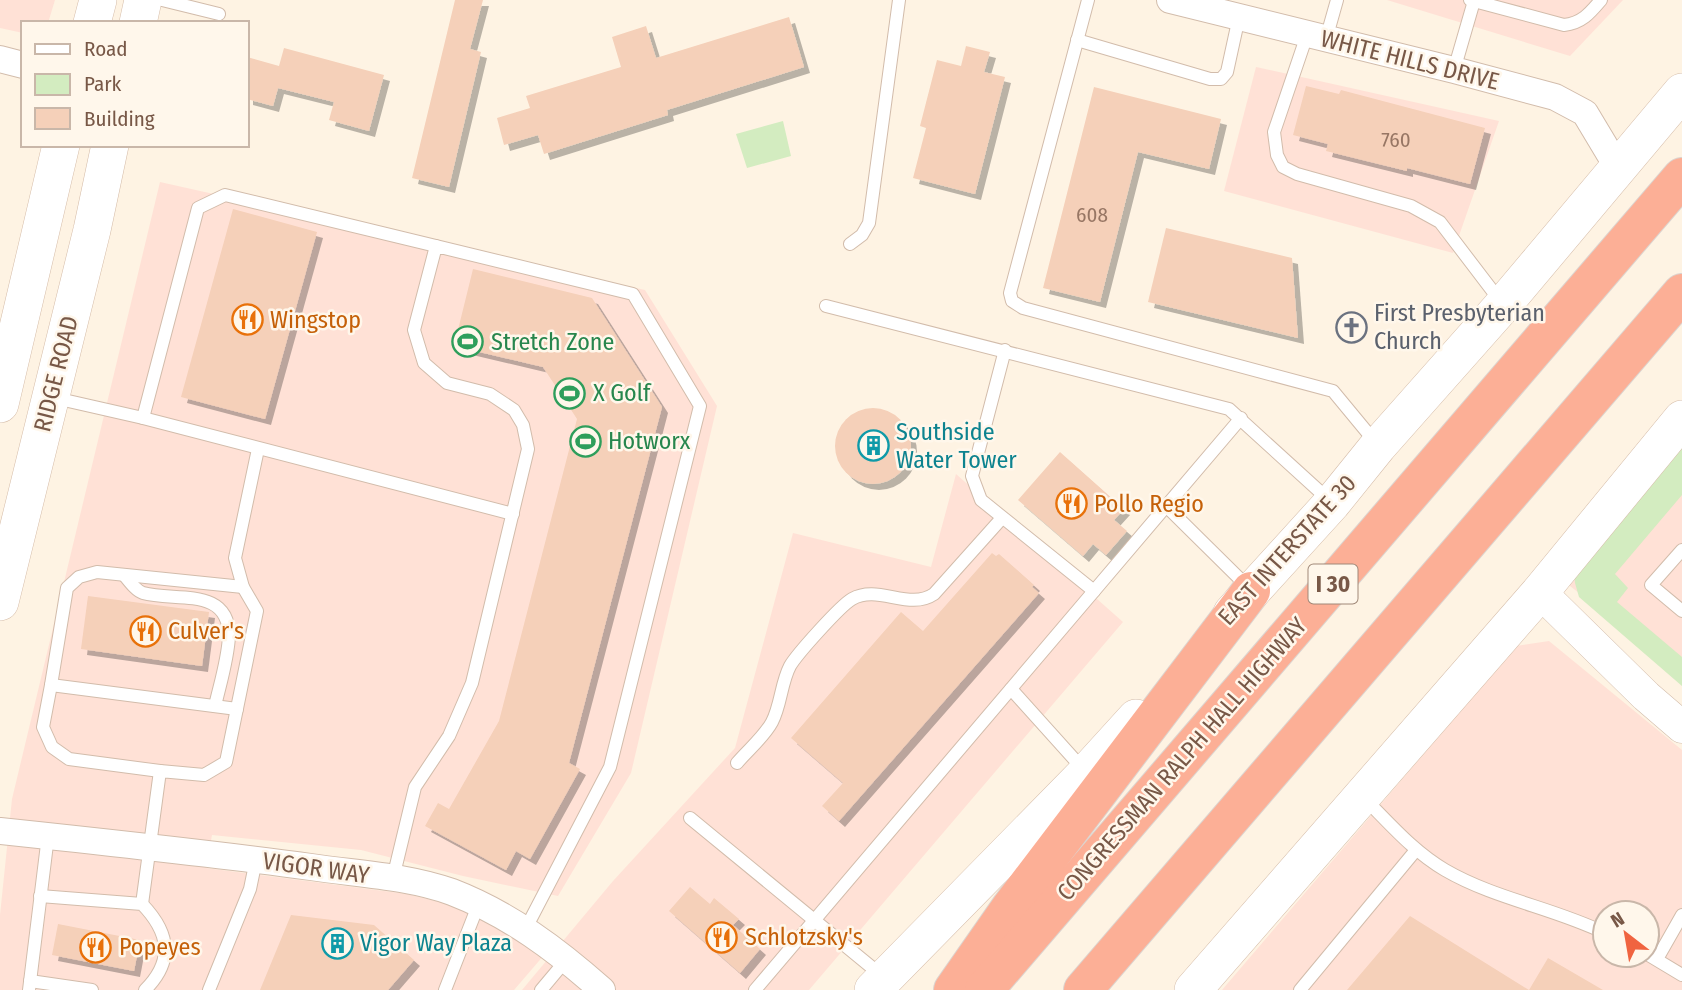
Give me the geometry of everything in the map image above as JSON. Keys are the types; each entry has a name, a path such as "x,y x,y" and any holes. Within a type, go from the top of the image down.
{"highway":[{"name":"CONGRESSMAN RALPH HALL HIGHWAY","path":"984,990 1682,177"},
{"path":"1083,990 1682,293"},
{"path":"953,990 1011,906 1251,591"}],"main road":[{"path":"92,21 97,0"},
{"path":"138,21 143,0"},
{"name":"EAST INTERSTATE 30","path":"879,984 1086,773 1332,503 1682,92"},
{"name":"RIDGE ROAD","path":"0,404 61,147"},
{"name":"RIDGE ROAD","path":"0,603 110,147"},
{"path":"1193,990 1540,593 1682,419"}],"street":[{"name":"WHITE HILLS DRIVE","path":"1170,0 1197,3 1239,17 1555,97 1585,113 1618,168"},
{"path":"0,60 21,65"},
{"path":"1540,593 1646,696 1682,727"},
{"name":"VIGOR WAY","path":"0,831 256,860 393,879 449,891 479,903 525,930 567,959 602,990"}],"lane":[{"path":"162,0 219,13"},
{"path":"850,244 862,235 869,223 899,0"},
{"path":"1088,0 1010,293 1012,301 1023,308 1333,391 1378,446"},
{"path":"1337,0 1316,37 1274,132 1277,155 1283,167 1297,174 1411,206 1440,222 1503,305"},
{"path":"1454,70 1472,1 1564,26 1586,18 1601,0"},
{"path":"1077,40 1210,79 1221,79 1227,72 1239,17"},
{"path":"143,418 198,208 225,195 634,294 700,406 610,767 525,930"},
{"path":"393,879 415,787 449,736 472,683 528,449 523,425 514,410 490,394 447,383 424,363 414,330 436,246"},
{"path":"826,306 1230,409 1332,503"},
{"path":"1005,350 972,476 981,500 1094,591"},
{"path":"51,397 143,418 513,514"},
{"path":"755,990 1241,418"},
{"path":"243,587 97,572 79,577 67,588 43,727 52,747 69,759 204,775 226,762 257,611 243,587 235,558 258,449"},
{"path":"1166,506 1251,591"},
{"path":"737,763 772,723 791,664 846,603 861,594 917,601 928,599 1002,518"},
{"path":"1682,550 1651,585 1682,611"},
{"path":"124,575 141,593 207,600 221,611 228,623 229,639 215,706"},
{"path":"51,685 237,709"},
{"path":"1011,689 1086,773"},
{"path":"145,990 156,979 163,966 165,952 162,929 142,904 160,771"},
{"path":"1362,797 1416,850 1444,870 1473,884 1591,928"},
{"path":"690,818 814,920 879,984"},
{"path":"48,836 29,986 92,990"},
{"path":"1300,990 1416,850"},
{"path":"209,990 250,889 256,860"},
{"path":"40,896 142,904"},
{"path":"445,990 479,903"},
{"path":"1661,944 1682,915"},
{"path":"541,990 567,959"},
{"path":"1661,962 1682,975"}],"shaded area":[{"path":"0,0 55,0 49,21 21,21 21,33 0,28"},
{"path":"1387,0 1623,0 1570,56"},
{"path":"1256,67 1499,121 1453,253 1224,191"},
{"path":"160,182 645,290 717,406 631,773 558,896 463,876 361,850 212,835 206,868 407,894 444,903 478,917 545,954 514,990 0,990 0,915 12,799"},
{"path":"1682,444 1682,674 1565,582"},
{"path":"956,474 1123,622 809,990 522,990 613,881 735,748 793,533 931,567"},
{"path":"1549,641 1682,750 1682,990 1222,990 1516,646"}],"green space":[{"path":"783,121 791,156 747,168 736,134"},
{"path":"1682,443 1682,495 1615,574 1628,588 1617,602 1682,657 1682,686 1579,597 1574,573"}],"building":[{"path":"455,0 483,0 470,49 481,52 449,187 412,178"},
{"path":"789,17 804,67 667,110 668,115 544,154 538,135 504,145 497,118 530,108 526,96 621,67 612,37 646,26 656,58"},
{"path":"966,46 990,52 984,72 1005,77 975,194 913,178 926,128 920,126 937,60 961,66"},
{"path":"284,48 384,75 369,131 329,120 334,102 278,88 273,106 248,99 248,57 279,66"},
{"path":"1306,86 1339,94 1341,90 1485,128 1470,184 1326,151 1328,144 1293,135"},
{"path":"1094,87 1221,119 1209,169 1138,152 1100,302 1043,288"},
{"path":"233,209 317,232 265,419 181,397"},
{"path":"1166,228 1292,258 1298,338 1148,302"},
{"path":"473,269 592,298 662,407 569,763 580,769 530,859 516,851 506,870 425,826 438,803 449,809 499,721 577,419 543,367 454,346"},
{"name":"Southside Water Tower","path":"873,408 887,411 900,419 908,432 911,446 908,460 900,473 887,481 873,484 859,481 846,473 838,460 835,446 838,432 846,419 859,411"},
{"name":"Pollo Regio","path":"1060,452 1124,509 1114,520 1127,531 1106,555 1093,544 1083,556 1018,500"},
{"path":"992,553 996,556 999,554 1034,585 1032,587 1039,593 839,821 822,806 843,783 791,738 901,612 923,631"},
{"name":"Culver's","path":"88,596 209,612 202,666 81,649"},
{"name":"Schlotzsky's","path":"690,887 710,904 714,898 739,919 733,925 760,949 740,973 669,911"},
{"name":"Vigor Way Plaza","path":"291,915 374,925 414,960 388,990 260,990"},
{"path":"1410,916 1529,990 1347,990"},
{"name":"Popeyes","path":"58,924 140,940 134,971 52,955"},
{"path":"1548,958 1603,990 1529,990"}],"place":[{"name":"Wingstop","path":"247,320"},
{"name":"First Presbyterian Church","path":"1351,327"},
{"name":"Stretch Zone","path":"468,342"},
{"name":"X Golf","path":"570,393"},
{"name":"Hotworx","path":"585,441"},
{"name":"Southside Water Tower","path":"873,446"},
{"name":"Pollo Regio","path":"1071,504"},
{"name":"Culver's","path":"145,631"},
{"name":"Schlotzsky's","path":"722,937"},
{"name":"Vigor Way Plaza","path":"337,943"},
{"name":"Popeyes","path":"96,947"}]}
